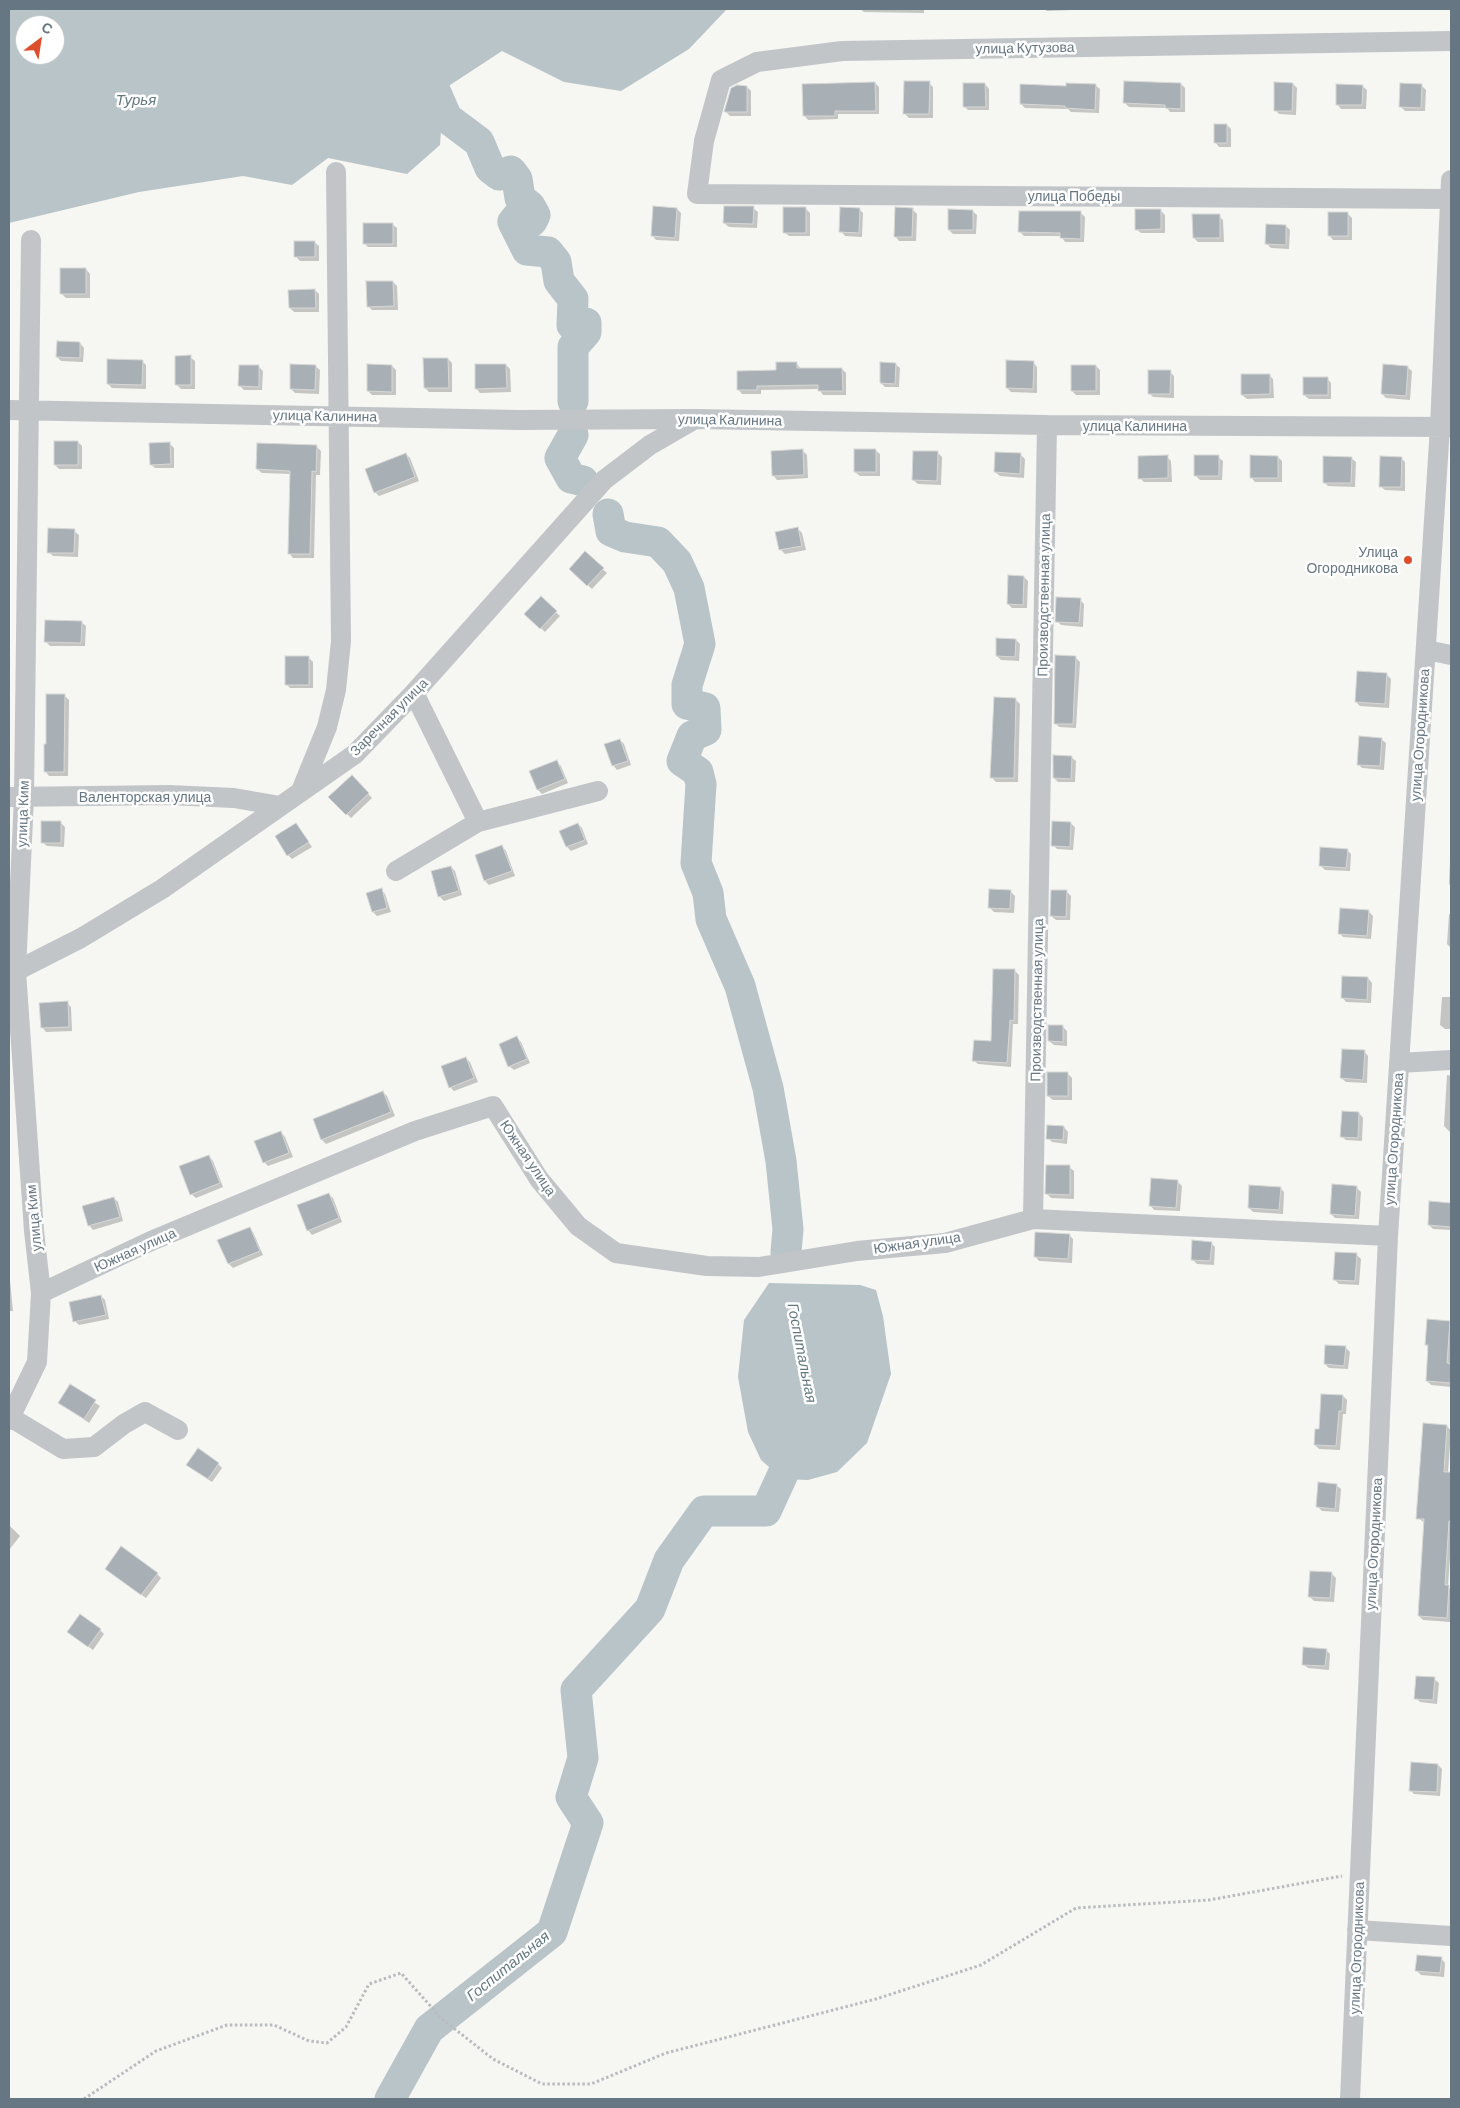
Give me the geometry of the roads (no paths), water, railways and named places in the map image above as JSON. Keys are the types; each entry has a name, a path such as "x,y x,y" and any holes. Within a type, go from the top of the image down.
{"street":[{"name":"улица Кутузова","path":"697,194 704,141 721,80 757,62 842,52 1451,41"},
{"path":"301,791 327,727 336,690 341,641 336,172"},
{"name":"улица Победы","path":"697,194 1451,189"},
{"name":"улица Огородникова","path":"1350,2099 1388,1236 1426,650 1446,427 1451,189"},
{"name":"улица Ким","path":"9,1418 37,1362 41,1293 12,972 16,797 30,410 31,240"},
{"name":"улица Калинина","path":"9,410 519,420 695,419 1046,425 1446,427"},
{"name":"Заречная улица","path":"12,972 81,938 162,889 355,754 414,693 604,480 650,445 695,419"},
{"name":"Производственная улица","path":"1033,1219 1046,425"},
{"path":"1426,650 1451,654"},
{"path":"414,693 478,822"},
{"path":"396,871 478,822 598,791"},
{"name":"Валенторская улица","path":"16,797 169,795 234,798 280,806"},
{"path":"1399,1063 1451,1060"},
{"name":"Южная улица","path":"41,1293 151,1241 406,1134 493,1106 539,1179 555,1199 578,1226 616,1253 707,1266 758,1267 857,1251 945,1243 1033,1219"},
{"path":"1033,1219 1388,1236"},
{"path":"9,1418 63,1450 94,1447 124,1424 145,1412 178,1430"},
{"path":"1357,1930 1451,1936"}],"water":[{"name":"Турья","path":"9,9 727,9 689,49 621,91 564,82 502,51 444,89 440,145 407,174 328,158 292,185 243,176 139,192 9,223"},
{"path":"769,1283 860,1285 876,1290 883,1316 891,1374 867,1443 837,1472 808,1480 783,1479 761,1460 748,1432 738,1377 744,1320"}],"waterway":[{"name":"Госпитальная","path":"420,9 411,36 447,118 479,142 490,168 499,175 511,171 517,179 520,198 530,206 535,215 532,221 517,217 513,222 527,250 548,252 556,262 559,281 573,299 572,325 586,323 586,332 573,347 573,401"},
{"name":"Госпитальная","path":"573,435 560,458 571,478 583,481"},
{"name":"Госпитальная","path":"608,514 611,531 625,537 658,542 677,562 689,588 700,644 687,685 687,704 705,708 706,730 692,736 682,761 698,772 701,784 696,863 708,893 711,919 740,986 768,1088 781,1161 788,1229 786,1252"},
{"name":"Госпитальная","path":"390,2099 429,2029 552,1932 588,1823 571,1797 583,1758 576,1690 650,1609 669,1560 704,1511 766,1511 799,1439"}],"place":[{"name":"Улица Огородникова","path":"1408,560"}]}
